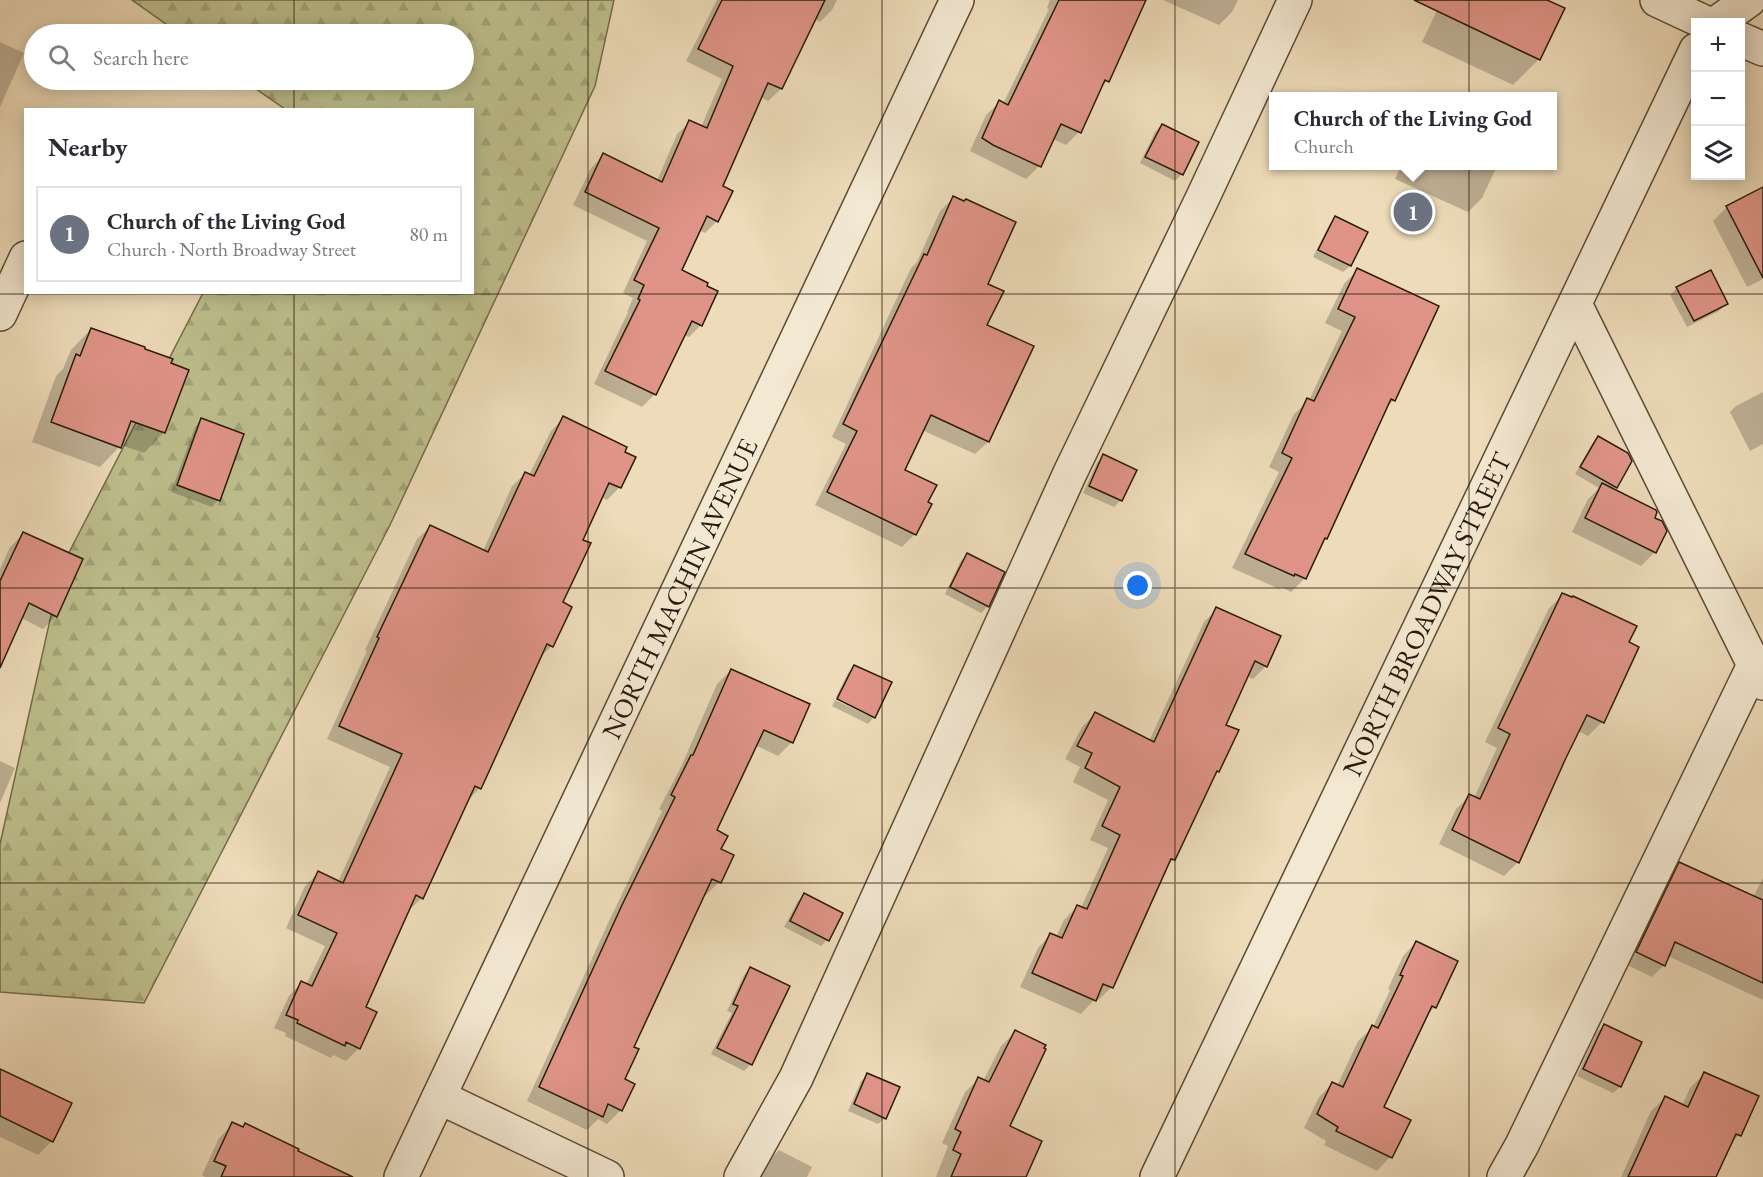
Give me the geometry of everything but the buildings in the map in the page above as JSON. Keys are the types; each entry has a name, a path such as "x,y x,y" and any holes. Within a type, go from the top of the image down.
{"street":[{"name":"NORTH MACHIN AVENUE","path":"401,1177 957,0"},
{"path":"741,1177 796,1078 1070,473 1295,0"},
{"path":"1657,0 1695,18"},
{"path":"1724,18 1749,0"},
{"path":"1745,41 1763,49"},
{"name":"NORTH BROADWAY STREET","path":"1158,1177 1691,58"},
{"path":"0,314 24,262"},
{"path":"1504,1177 1758,674 1575,304"},
{"path":"439,1097 607,1177"}],"green space":[{"path":"132,0 614,0 595,86 390,525 144,1003 0,992 0,844 62,566 202,294 474,294 474,108 284,108 257,90 474,90 474,24 166,24"}],"place":[{"name":"Church of the Living God","path":"1413,212"}]}
